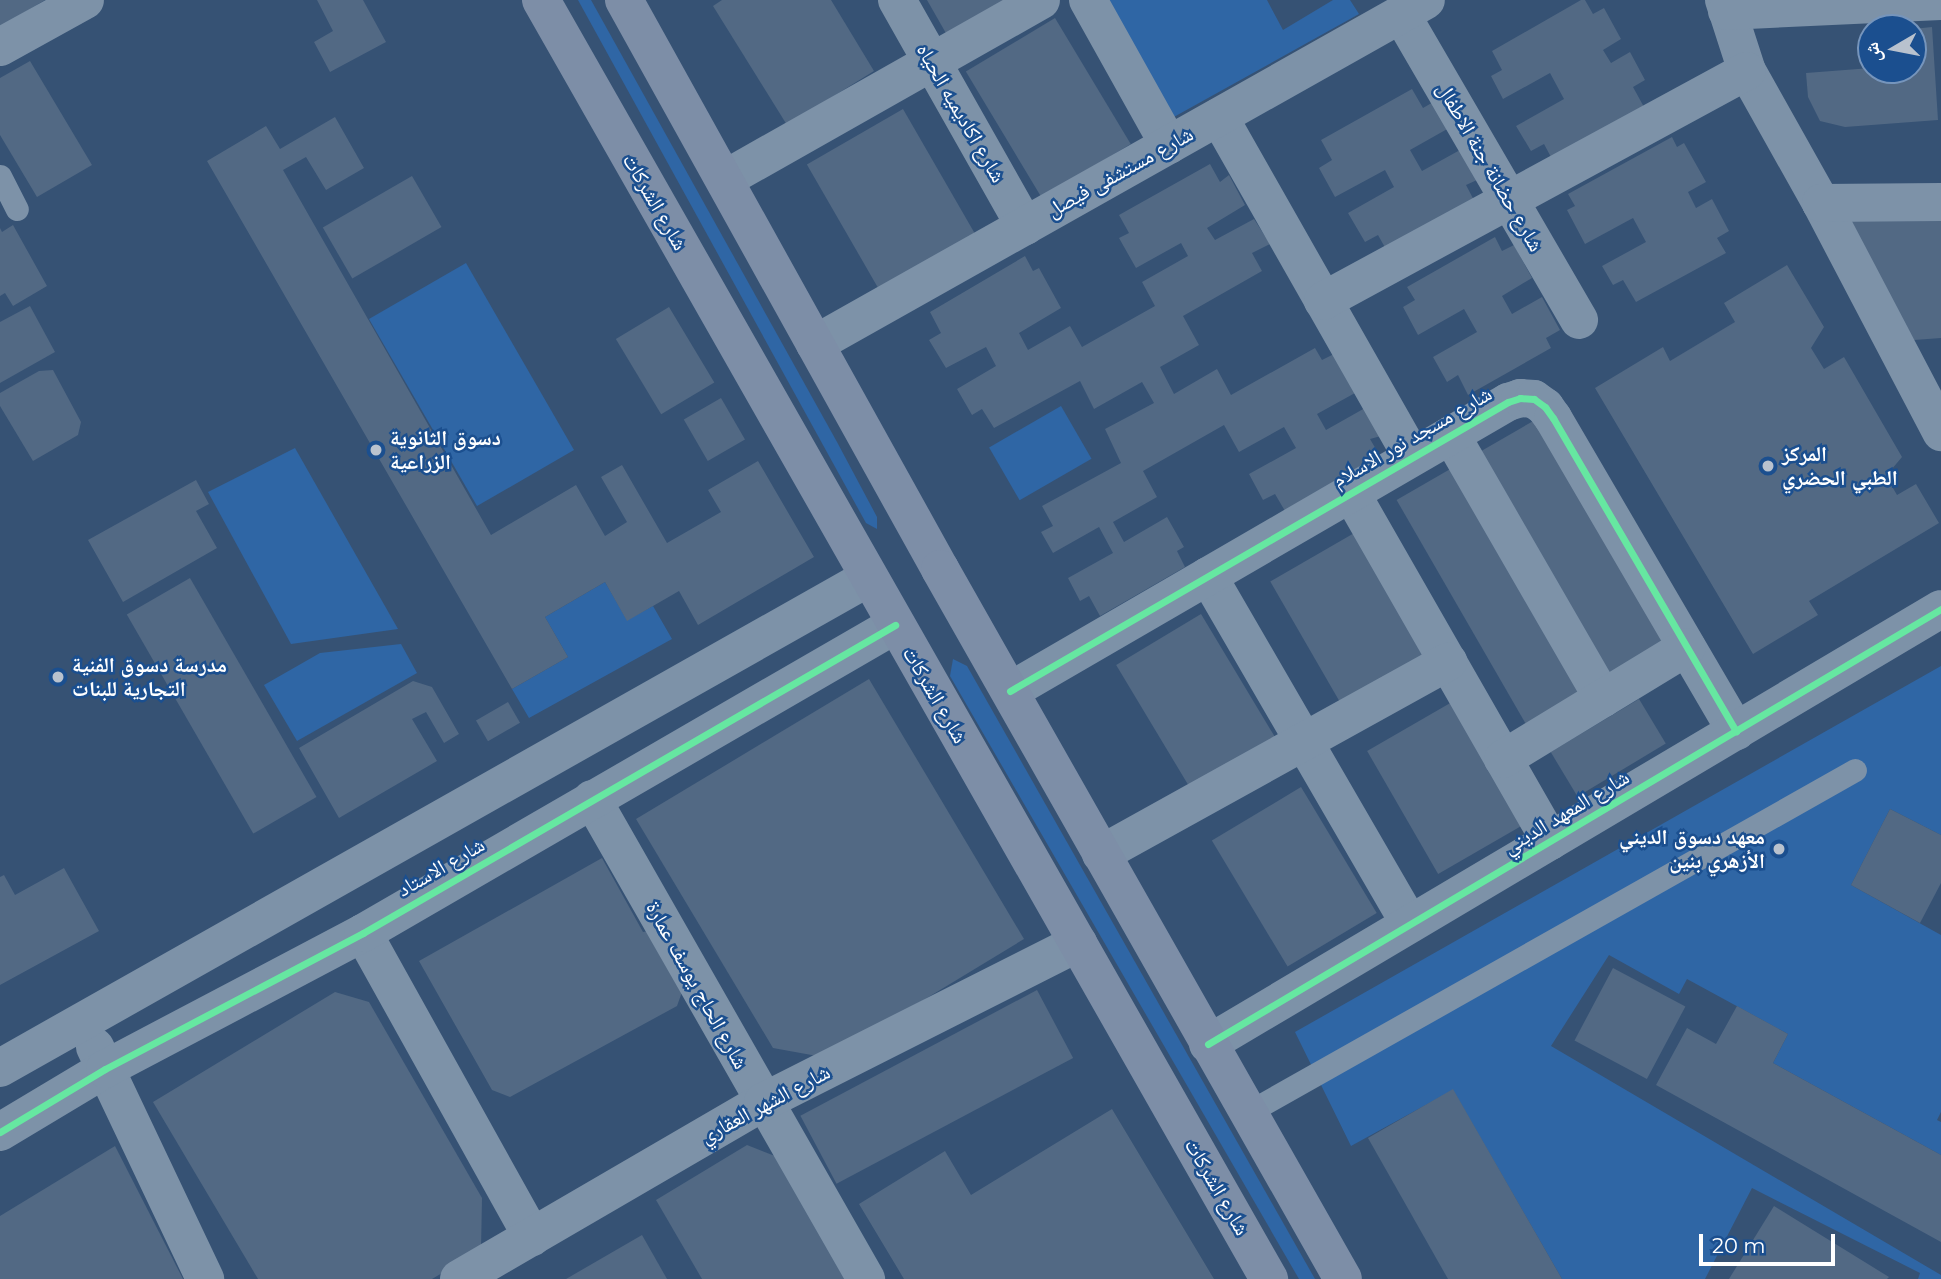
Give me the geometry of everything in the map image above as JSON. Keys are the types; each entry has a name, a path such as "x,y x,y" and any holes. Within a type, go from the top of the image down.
{"main road":[{"name":"شارع الشركات","path":"541,0 1269,1279"},
{"path":"626,1 814,344 1343,1279"}],"street":[{"path":"0,47 85,0"},
{"name":"شارع اكاديميه الحياه","path":"897,0 1025,226"},
{"path":"725,179 1041,0"},
{"path":"1088,0 1169,145"},
{"path":"1937,417 1747,71 1726,5 1941,2"},
{"name":"شارع مستشفى فيصل","path":"814,344 1219,117 1401,8"},
{"name":"شارع حضانة جنة الاطفال","path":"1401,8 1579,320"},
{"path":"1324,301 1747,71"},
{"path":"1219,117 1412,457"},
{"path":"1821,203 1941,202"},
{"name":"شارع مسجد نور الاسلام","path":"1010,691 1412,457 1520,398 1534,399 1545,407 1737,731"},
{"path":"1451,435 1603,698"},
{"path":"1351,493 1550,841"},
{"path":"1208,576 1410,924"},
{"name":"شارع الاستاد","path":"0,1068 868,578"},
{"name":"شارع المعهد الديني","path":"1208,1044 1941,609"},
{"name":"شارع الاستاد","path":"0,1132 105,1069 363,933 895,625"},
{"path":"1503,759 1687,647"},
{"path":"1101,854 1448,662"},
{"name":"شارع الحاج يوسف عمارة","path":"592,799 866,1279"},
{"path":"363,933 532,1237"},
{"name":"شارع الشهر العقاري","path":"459,1279 764,1102 1078,943"},
{"path":"83,1020 205,1279"}],"lane":[{"path":"0,176 17,209"},
{"path":"1247,1113 1855,770"}],"shaded area":[{"path":"578,0 591,0 837,442 877,517 877,529 866,523"},
{"path":"1106,0 1267,0 1283,30 1333,0 1350,0 1359,14 1172,118"},
{"path":"466,263 574,450 477,506 369,319"},
{"path":"1061,406 1092,459 1020,500 989,448"},
{"path":"295,448 398,629 291,644 208,492"},
{"path":"605,582 627,620 653,606 672,639 529,718 512,689 568,657 545,617"},
{"path":"401,644 417,673 297,741 264,685 320,653"},
{"path":"953,659 967,666 1315,1279 1299,1279 950,676"},
{"name":"معهد دسوق الديني الأزهري بنين","path":"1941,666 1941,835 1890,809 1851,885 1941,935 1941,1112 1937,1120 1941,1122 1941,1155 1773,1063 1788,1034 1687,979 1679,994 1609,955 1551,1046 1941,1275 1941,1279 1918,1279 1920,1273 1752,1188 1705,1279 1562,1279 1453,1090 1351,1146 1295,1032"}],"building":[{"path":"0,0 45,0 0,27"},
{"path":"317,0 363,0 386,42 330,72 314,42 333,31"},
{"path":"722,0 831,0 874,71 787,125 713,6"},
{"path":"927,0 1009,0 947,35"},
{"path":"1585,0 1593,14 1604,8 1621,39 1603,50 1611,63 1630,52 1645,80 1633,87 1644,107 1552,159 1544,144 1531,151 1516,126 1564,99 1550,73 1503,99 1491,76 1502,70 1492,51"},
{"path":"1055,18 1131,144 1042,198 966,72"},
{"path":"1932,27 1938,120 1845,127 1820,121 1808,97 1806,73 1857,69 1857,84 1927,84 1927,28"},
{"path":"30,61 92,165 37,197 0,135 0,78"},
{"path":"1412,89 1423,108 1435,101 1449,128 1410,150 1422,171 1460,150 1477,180 1466,185 1476,204 1387,251 1378,235 1365,242 1348,213 1394,187 1385,170 1335,197 1319,168 1332,160 1321,140"},
{"path":"903,109 979,241 883,296 807,164"},
{"path":"335,117 364,168 326,190 306,157 283,170 491,535 576,485 605,536 627,522 601,477 622,465 667,543 721,512 708,490 758,461 814,557 698,625 679,591 627,621 605,582 545,617 568,657 512,689 207,161 266,126 280,149"},
{"path":"1672,137 1677,147 1684,143 1706,182 1688,192 1696,208 1712,199 1729,231 1717,238 1726,253 1636,302 1623,280 1613,285 1602,266 1646,242 1633,218 1585,244 1567,210 1575,206 1568,194"},
{"path":"1210,164 1220,182 1229,175 1245,205 1207,228 1215,240 1254,219 1270,244 1252,253 1262,271 1183,316 1199,345 1160,367 1174,394 1217,369 1231,395 1315,348 1322,360 1334,354 1355,393 1317,414 1326,430 1365,408 1381,436 1370,439 1380,456 1285,511 1275,494 1263,500 1249,474 1296,448 1284,427 1239,452 1224,425 1143,471 1157,497 1113,522 1124,542 1167,517 1184,547 1177,551 1185,567 1100,616 1089,596 1080,601 1068,578 1113,553 1099,527 1053,553 1041,532 1053,526 1042,506 1121,463 1105,429 1154,403 1142,382 1094,409 1080,381 994,428 982,409 972,415 957,389 996,366 986,347 946,368 929,340 941,333 930,312 1025,256 1033,271 1039,268 1061,308 1019,333 1028,350 1070,326 1082,347 1155,306 1142,282 1188,256 1181,243 1136,268 1119,238 1129,233 1119,215"},
{"path":"412,176 442,227 352,279 323,228"},
{"path":"1941,219 1941,338 1914,340 1847,220"},
{"path":"13,225 47,286 13,306 5,293 0,296 0,228 2,232"},
{"path":"1495,237 1502,251 1514,245 1532,278 1502,296 1512,314 1542,297 1560,330 1546,338 1551,348 1468,395 1458,375 1447,382 1433,357 1477,332 1464,309 1418,335 1403,307 1415,300 1407,287"},
{"name":"المركز الطبي الحضري","path":"1787,265 1824,327 1811,348 1824,369 1844,357 1902,457 1886,476 1897,495 1916,484 1939,523 1809,601 1818,615 1753,654 1595,388 1663,347 1670,361 1735,322 1724,303"},
{"path":"30,306 55,352 0,383 0,322"},
{"path":"669,307 714,382 661,414 616,339"},
{"path":"53,370 81,422 78,435 33,461 0,406 0,393 39,371"},
{"path":"721,398 745,440 708,461 684,420"},
{"path":"1535,420 1672,656 1618,687 1481,451"},
{"path":"1452,468 1588,704 1533,736 1397,500"},
{"path":"196,480 209,504 196,511 217,548 123,602 88,540"},
{"path":"1356,532 1428,656 1342,705 1270,582"},
{"path":"190,578 317,797 253,834 127,614"},
{"path":"1201,614 1276,738 1191,789 1116,665"},
{"path":"869,679 1024,939 828,1058 773,1048 636,819"},
{"path":"413,681 432,687 459,734 444,743 426,712 412,719 437,761 339,818 299,748"},
{"path":"1639,699 1666,744 1577,797 1551,752"},
{"path":"508,702 520,723 488,741 476,720"},
{"path":"1452,702 1523,825 1438,874 1367,751"},
{"path":"1301,787 1377,913 1288,967 1212,841"},
{"path":"1890,809 1941,835 1941,883 1920,923 1851,885"},
{"path":"602,858 643,932 660,929 687,978 677,1006 510,1097 492,1090 419,961"},
{"path":"64,868 99,931 0,985 0,877 4,875 15,895"},
{"path":"1613,968 1685,1006 1647,1079 1575,1040"},
{"path":"1037,990 1073,1058 837,1184 800,1116"},
{"path":"335,992 369,1002 482,1198 481,1250 432,1279 258,1279 153,1102"},
{"path":"1737,1006 1788,1034 1773,1063 1941,1155 1941,1242 1656,1085 1687,1028 1716,1044"},
{"path":"1453,1089 1562,1279 1448,1279 1368,1138"},
{"path":"1112,1109 1214,1279 904,1279 859,1204 945,1151 971,1195"},
{"path":"747,1145 775,1156 848,1279 702,1279 656,1200"},
{"path":"115,1146 183,1279 0,1279 0,1216"},
{"path":"1774,1206 1889,1277 1729,1279"},
{"path":"642,1235 667,1279 566,1279"}],"cycle path":[{"path":"1010,691 1508,402 1520,398 1534,399 1545,407 1553,418 1736,731"},
{"path":"1208,1044 1941,609"},
{"path":"0,1132 105,1069 363,933 895,625"}],"place":[{"name":"دسوق الثانوية الزراعية","path":"376,450"},
{"name":"المركز الطبي الحضري","path":"1768,466"},
{"name":"مدرسة دسوق الفنية التجارية للبنات","path":"58,677"},
{"name":"معهد دسوق الديني الأزهري بنين","path":"1779,849"}]}
